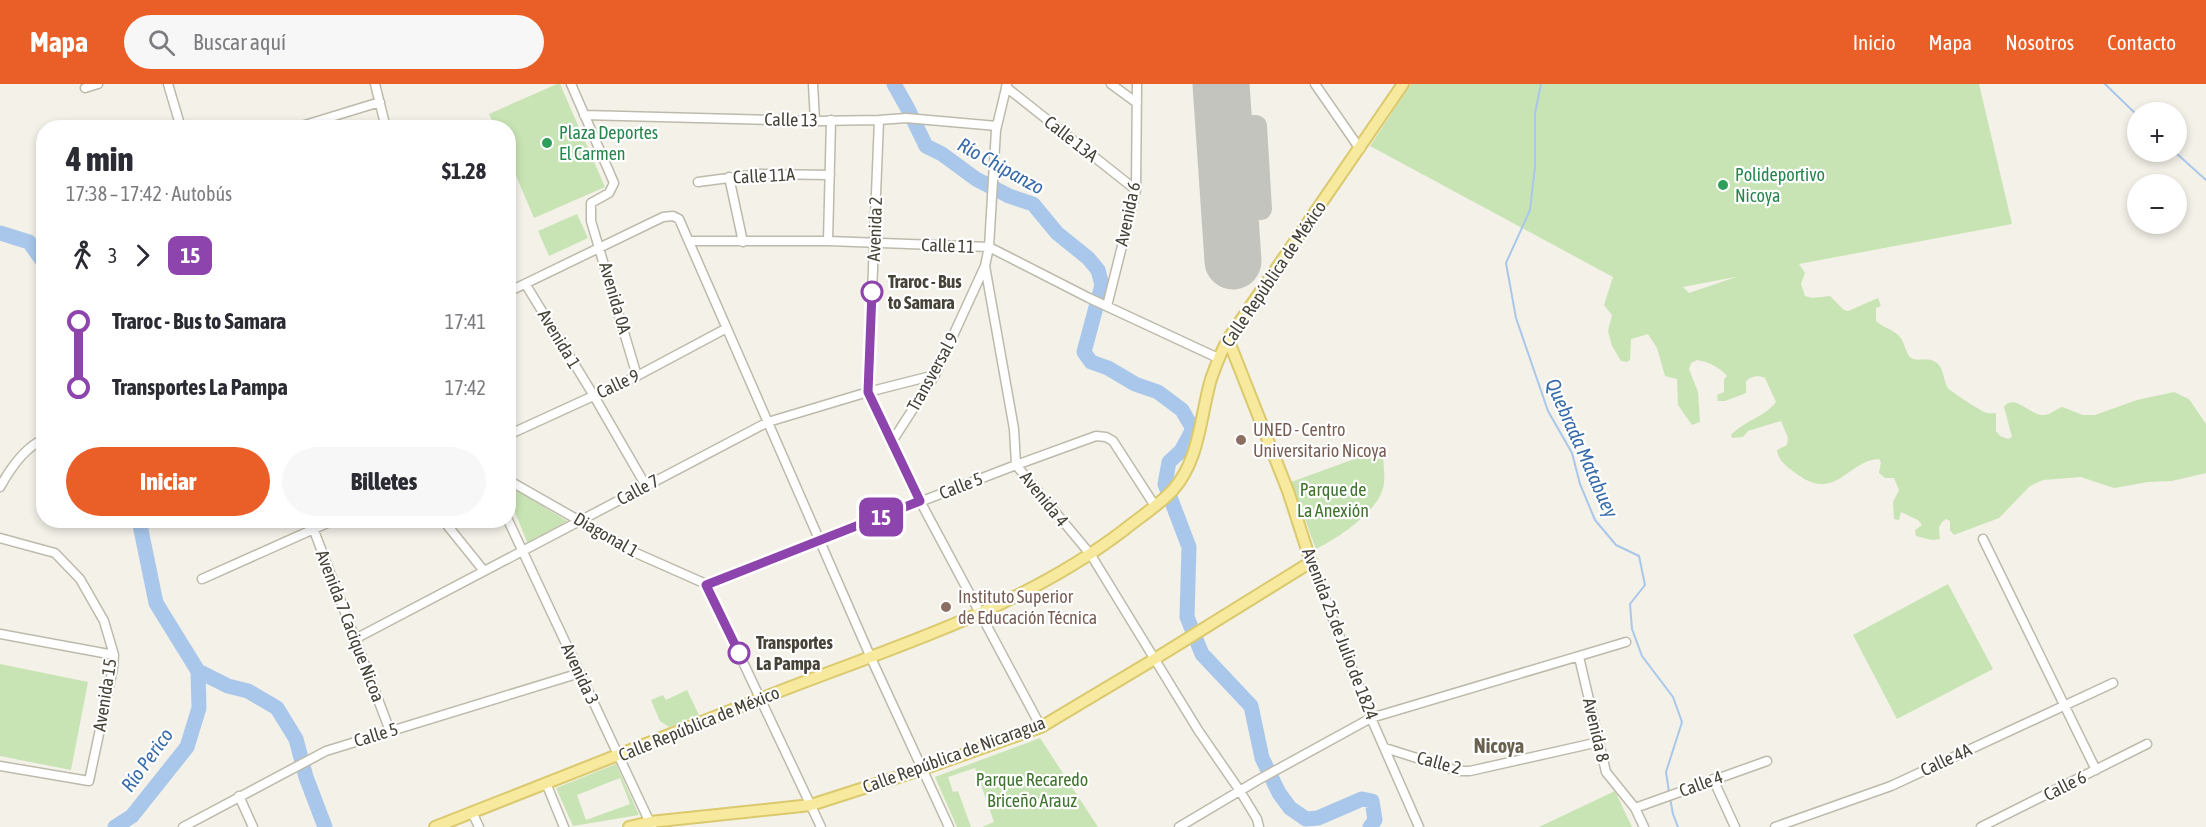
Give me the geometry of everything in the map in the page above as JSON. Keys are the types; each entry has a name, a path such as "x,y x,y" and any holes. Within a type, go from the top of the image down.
{"main road":[{"name":"Calle República de México","path":"435,827 761,698 981,615 1090,555 1159,503 1175,488 1192,460 1211,381 1218,358 1228,339 1403,84"},
{"name":"Avenida 25 de Julio de 1824","path":"1228,339 1288,491 1311,562"},
{"name":"Calle República de Nicaragua","path":"628,827 810,805 923,769 1041,727 1311,562"}],"street":[{"path":"84,88 98,84"},
{"path":"168,84 179,120"},
{"path":"375,84 384,120"},
{"path":"571,84 584,115"},
{"path":"813,84 816,121"},
{"path":"1111,84 1137,103"},
{"name":"Avenida 6","path":"1104,305 1136,190 1137,84"},
{"path":"1315,84 1360,149"},
{"name":"Avenida 4","path":"1006,86 997,126 989,247 985,266 1014,429 1016,465 1090,555 1153,660 1240,791 1257,819 1259,827"},
{"name":"Calle 13A","path":"1006,86 1136,190"},
{"path":"321,120 380,102"},
{"name":"Calle 13","path":"584,115 816,121 920,118 997,126"},
{"name":"Avenida 0A","path":"584,115 614,183 609,193 591,203 591,221 637,376"},
{"path":"828,241 831,120"},
{"name":"Avenida 2","path":"879,120 868,392 920,501 1041,727"},
{"name":"Calle 11A","path":"698,182 759,174 830,175"},
{"path":"729,177 743,242"},
{"path":"516,289 663,217 674,216 679,219 725,329 871,658 949,827"},
{"name":"Calle 11","path":"689,241 828,241 989,247 1089,298 1218,358"},
{"name":"Transversal 9","path":"891,443 935,375 985,266"},
{"name":"Avenida 1","path":"526,285 646,486"},
{"name":"Calle 9","path":"516,431 637,376 725,329"},
{"name":"Calle 7","path":"355,639 768,422 935,375"},
{"name":"Calle 5","path":"706,585 920,501 1096,436 1106,437 1113,441 1159,503"},
{"path":"0,486 18,460 36,442"},
{"name":"Diagonal 1","path":"516,484 582,520 636,553 706,585"},
{"path":"202,579 317,528"},
{"path":"449,528 484,571"},
{"name":"Avenida 3","path":"512,528 651,825"},
{"name":"Avenida 7 Cacique Nicoa","path":"313,530 390,731"},
{"name":"Avenida 15","path":"0,538 55,553 80,579 104,621 114,656 89,781 0,766"},
{"path":"1983,539 2096,770"},
{"name":"Avenida 25 de Julio de 1824","path":"1311,562 1371,718 1419,827"},
{"path":"706,585 821,827"},
{"path":"0,634 114,656"},
{"path":"1179,827 1258,780 1371,718 1626,642"},
{"name":"Avenida 8","path":"1579,657 1606,772 1635,808 1644,827"},
{"name":"Calle 5","path":"183,827 326,751 580,673"},
{"name":"Calle 4A","path":"1775,827 1891,786 2113,683"},
{"name":"Calle 2","path":"1385,748 1458,771 1470,771 1599,742"},
{"name":"Calle 6","path":"1981,827 2147,744"},
{"name":"Calle 4","path":"1635,808 1767,761"},
{"path":"1713,779 1735,827"},
{"path":"546,783 564,827"},
{"path":"239,796 253,827"},
{"path":"472,812 479,827"}],"green space":[{"name":"Plaza Deportes El Carmen","path":"560,84 605,187 534,218 516,176 516,120 492,120 489,114"},
{"path":"1411,84 1979,84 2012,224 1799,264 1805,273 1801,284 1805,296 1812,298 1830,296 1848,311 1878,298 1881,306 1876,308 1876,321 1899,336 1910,357 1937,363 1950,390 1984,412 1996,413 1996,431 2000,436 2008,439 2012,437 2004,407 2008,403 2018,403 2039,415 2048,414 2062,407 2083,415 2095,415 2137,400 2174,392 2189,399 2206,424 2206,473 2172,481 2148,482 2114,488 2081,477 2043,480 2030,486 1999,518 1954,535 1950,530 1950,521 1946,519 1940,525 1940,539 1932,540 1916,536 1915,530 1922,525 1918,520 1901,512 1899,520 1894,519 1893,502 1899,490 1894,478 1885,478 1879,473 1881,462 1879,459 1858,466 1831,483 1820,484 1808,481 1794,472 1779,457 1777,450 1787,445 1788,438 1781,421 1748,431 1743,437 1732,438 1731,435 1736,430 1767,411 1776,402 1765,378 1757,376 1751,378 1746,381 1746,393 1725,401 1718,401 1717,395 1724,392 1724,379 1727,376 1714,365 1697,360 1691,363 1689,369 1698,392 1700,422 1692,425 1678,405 1677,379 1665,376 1657,348 1648,334 1631,339 1630,360 1627,362 1621,361 1612,346 1608,331 1612,315 1604,305 1613,277 1370,146","holes":["1736,277 1689,293 1683,287"]},
{"path":"577,214 588,238 549,256 538,231"},
{"name":"Parque de La Anexión","path":"1382,449 1384,482 1382,492 1376,502 1347,530 1316,549 1291,482"},
{"path":"516,490 567,521 528,544 516,515"},
{"path":"1948,584 1993,669 1897,719 1853,635"},
{"path":"0,664 88,682 71,770 0,756"},
{"path":"687,690 699,715 669,727 660,721 651,700 663,695 666,700"},
{"name":"Parque Recaredo Briceño Arauz","path":"1040,738 1098,827 982,827 994,822 975,768 948,777 953,792 958,791 971,827 957,827 935,777"},
{"path":"616,764 639,815 573,826 556,788","holes":["620,778 630,804 586,820 577,795"]},
{"path":"1615,791 1632,827 1539,827"}],"waterway":[{"name":"Río Chipanzo","path":"894,84 926,146 942,154 976,179 1009,196 1033,204 1057,233 1088,258 1098,270 1102,285 1084,352 1091,362 1108,368 1135,384 1158,392 1182,410 1193,429 1181,451 1169,462 1165,484 1189,547 1187,617 1202,654 1251,706 1262,758 1279,793 1290,808 1306,819 1318,818 1362,799 1372,801 1375,820 1370,827"},
{"name":"Quebrada Matabuey","path":"1541,84 1535,113 1535,167 1530,210 1506,263 1516,318 1548,411 1572,453 1580,484 1595,520 1616,545 1639,556 1645,585 1630,604 1632,629 1642,656 1673,697 1682,722 1666,772 1669,792"},
{"path":"2105,84 2127,105"},
{"path":"2186,162 2206,180"},
{"path":"0,233 29,242 36,252"},
{"path":"141,528 156,603 198,671 228,686 248,691 277,708 296,739 306,777 325,827"},
{"name":"Río Perico","path":"115,827 132,816 187,747 199,708 198,671"},
{"name":"Quebrada Matabuey","path":"1670,798 1678,827"}],"taxiway":[{"path":"1224,128 1256,126 1261,209 1230,210"}],"runway":[{"path":"1221,84 1233,261"}],"bus line":[{"name":"15","path":"739,653 706,585 920,501 868,392 872,292"}],"place":[{"name":"Plaza Deportes El Carmen","path":"547,143"},
{"name":"Polideportivo Nicoya","path":"1723,185"},
{"name":"Traroc - Bus to Samara","path":"872,292"},
{"name":"UNED - Centro Universitario Nicoya","path":"1241,440"},
{"name":"Instituto Superior de Educación Técnica","path":"946,607"},
{"name":"Transportes La Pampa","path":"739,653"}],"district":[{"name":"Nicoya","path":"1499,746"}]}
